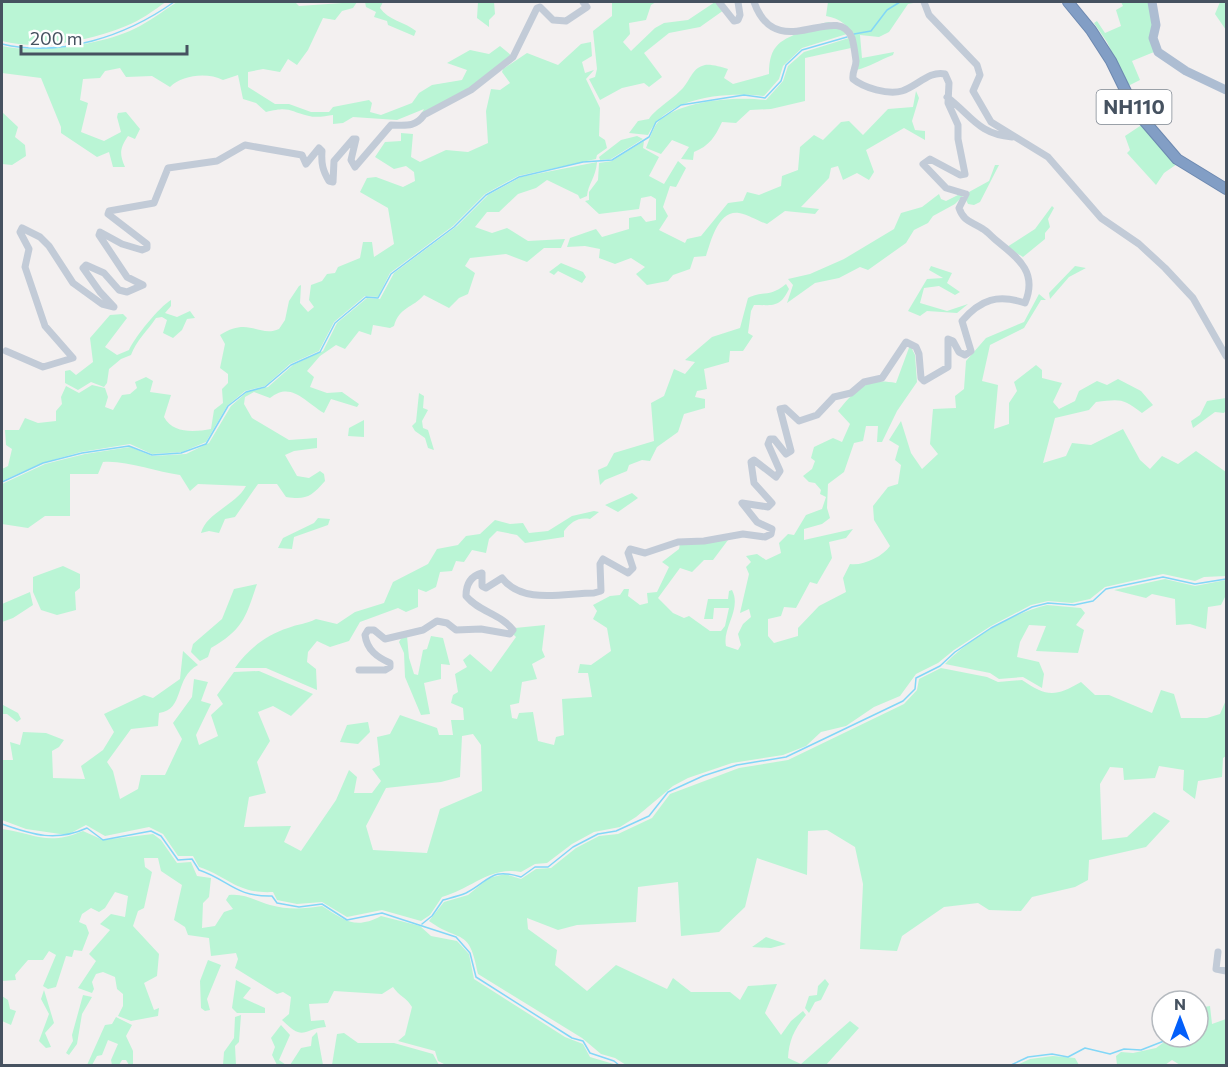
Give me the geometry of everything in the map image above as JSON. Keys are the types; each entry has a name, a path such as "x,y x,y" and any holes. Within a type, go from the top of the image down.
{"highway":[{"name":"NH110","path":"1068,2 1101,45 1141,117 1177,159 1227,189"}],"main road":[{"path":"1152,2 1156,25 1153,38 1158,52 1186,71 1227,90"}],"street":[{"path":"6,351 43,367 73,358 70,352 49,333 38,310 25,267 29,249 20,232 22,228 40,237 49,246 73,283 102,304 114,307 83,268 86,265 104,273 119,290 127,292 142,285 127,277 99,235 100,232 106,234 122,244 142,250 147,248 147,244 108,214 109,211 154,202 168,168 217,161 245,146 302,155 306,164 319,148 322,151 321,163 324,173 329,181 333,182 333,161 352,139 356,139 357,146 351,160 352,164 357,166 361,158 391,125 404,128 420,121 424,115 471,90 513,57 537,8 540,7 553,20 566,21 586,7 583,2"},
{"path":"719,2 734,21 738,20 740,15 738,2"},
{"path":"359,670 385,670 390,667 390,663 376,656 366,643 364,635 368,630 374,630 386,639 423,630 437,621 447,623 456,630 481,629 510,634 513,630 507,622 471,603 466,596 469,583 476,575 482,573 483,586 486,588 502,578 509,587 532,595 594,593 601,591 600,564 603,559 628,573 633,568 628,553 630,549 645,553 678,542 705,541 743,534 765,537 771,534 772,529 757,522 742,503 768,507 772,503 754,483 751,462 754,459 776,477 780,471 768,444 770,439 774,439 786,454 791,451 780,410 785,408 799,421 817,415 834,397 851,393 864,382 882,378 906,342 916,346 921,378 924,381 948,367 948,339 953,341 959,352 965,355 971,351 962,321 970,312 999,298 1006,297 1025,303 1028,285 1026,268 1022,261 985,230 969,223 959,208 966,194 946,189 923,164 930,159 960,175 965,174 958,139 958,125 947,97 949,79 942,73 902,91 879,90 859,84 853,79 856,63 848,29 841,24 823,20 798,29 776,28 757,11 754,2"},
{"path":"924,2 929,15 977,65 980,75 973,91 991,122 1021,138 1048,157 1101,218 1139,244 1165,268 1193,298 1227,356"},
{"path":"947,97 986,132 994,136 1021,138"},
{"path":"1218,952 1216,969 1227,971"}],"green space":[{"path":"2,2 166,2 136,21 112,31 64,43 32,45 2,41"},
{"path":"177,2 295,2 299,6 357,2 353,8 342,11 335,20 323,18 308,50 297,65 288,59 280,72 263,69 248,72 248,87 275,104 289,104 311,112 329,112 333,107 369,100 372,103 370,112 381,115 412,103 419,93 432,85 462,80 467,70 447,63 470,50 489,54 500,46 512,56 470,88 421,114 424,109 397,120 353,117 343,123 333,124 333,115 312,117 285,109 266,112 256,103 243,99 238,75 223,80 210,76 188,77 170,87 152,76 126,77 120,68 105,71 100,78 83,79 80,100 88,103 81,132 104,141 121,132 118,113 126,112 140,129 135,139 128,136 123,144 121,155 125,167 113,167 109,152 97,157 61,133 61,127 41,78 2,73 2,46 50,48 104,40 140,26"},
{"path":"365,2 383,2 380,8 383,12 416,31 414,36 388,25 387,21 374,17 376,12 366,7"},
{"path":"478,2 494,2 495,14 489,20 489,27 477,18"},
{"path":"612,2 656,2 651,5 646,20 629,23 630,34 623,42 631,51 655,28 664,23 688,20 715,2 724,10 700,27 669,33 644,53 662,77 649,87 644,83 622,88 600,100 589,79 595,77 597,69 593,31 612,16"},
{"path":"828,2 919,2 908,4 889,32 879,37 860,35 862,58 894,52 893,55 856,70 852,36 843,23 826,16"},
{"path":"1121,2 1149,2 1151,8 1154,52 1132,61 1140,80 1128,86 1107,42 1094,23 1097,21 1105,33 1121,26 1116,10 1123,6"},
{"path":"1220,2 1226,2 1226,30 1215,14"},
{"path":"829,22 847,34 802,48 783,66 779,79 764,96 732,95 698,99 669,112 657,122 648,135 629,133 638,121 649,119 679,92 694,71 701,66 710,65 728,69 724,78 733,84 769,74 771,56 778,44"},
{"path":"849,38 851,48 805,58 805,101 771,109 750,110 736,123 722,122 711,140 694,152 693,160 681,159 689,147 672,140 661,154 646,148 658,122 668,115 694,104 709,101 766,100 783,81 788,66 804,52"},
{"path":"591,42 592,56 582,62 585,73 594,70 586,79 600,108 599,136 605,140 607,148 597,155 596,159 518,176 485,194 453,226 390,273 378,297 365,296 334,322 319,351 290,364 265,386 245,391 227,406 206,442 182,452 152,454 130,444 81,452 42,463 2,481 2,469 8,466 12,449 6,445 5,430 19,430 25,418 38,423 56,421 56,411 62,404 61,397 66,386 79,393 92,385 105,388 108,397 105,407 113,410 122,395 130,394 137,388 135,382 146,377 153,381 150,392 171,395 164,417 168,423 185,430 211,429 214,410 223,403 222,389 228,383 228,374 220,368 225,344 220,335 239,327 265,331 279,329 285,320 289,301 299,286 301,285 300,303 308,312 314,307 309,300 311,285 322,281 327,274 335,273 338,267 360,258 363,242 372,242 374,257 394,244 388,208 360,192 367,178 376,177 403,187 415,181 414,172 406,166 394,169 375,157 385,142 401,141 401,133 413,134 411,157 420,162 446,150 468,152 488,143 486,111 491,89 500,90 510,83 502,72 503,69 527,53 558,65 581,44"},
{"path":"916,91 919,98 912,121 915,130 925,131 925,140 904,128 866,150 874,172 869,180 857,173 843,180 838,166 831,168 829,178 801,207 819,209 815,214 785,211 767,224 739,213 726,216 716,228 706,256 694,257 690,269 673,275 668,281 647,285 636,274 645,267 631,258 615,264 599,258 600,249 585,246 567,247 570,238 596,229 602,237 629,229 629,218 641,216 646,222 656,220 656,199 651,196 641,198 639,209 599,214 585,201 589,200 589,192 598,180 599,163 612,161 644,141 643,148 659,157 649,176 664,184 678,161 686,168 676,187 670,186 663,207 668,216 659,230 685,243 687,239 701,236 728,203 743,201 747,192 759,195 781,186 782,176 798,170 800,147 814,135 823,140 841,122 849,121 863,135 888,109 913,107"},
{"path":"2,112 18,127 15,137 25,145 26,156 12,165 2,164"},
{"path":"1143,124 1177,164 1164,173 1156,185 1127,153 1130,150 1125,136"},
{"path":"637,136 643,139 611,159 600,160 599,157 621,140"},
{"path":"597,162 587,196 580,199 578,195 547,180 536,188 518,194 499,212 487,212 475,227 492,233 507,228 528,241 565,239 561,248 544,248 527,262 506,254 470,258 465,266 475,273 468,294 459,298 449,308 424,295 399,315 394,326 390,328 373,325 371,335 359,331 345,349 336,345 320,356 307,371 314,377 310,387 327,393 342,392 359,404 357,407 331,399 324,413 297,395 284,391 270,398 254,392 245,397 244,404 252,418 289,440 317,438 317,448 294,451 285,455 297,476 309,478 320,471 324,474 325,481 312,494 299,498 286,497 277,484 258,484 235,517 225,519 219,533 209,531 201,533 209,520 235,499 246,486 198,484 190,491 180,475 121,463 103,462 98,474 70,474 70,516 45,516 28,528 2,524 2,484 45,464 85,454 130,447 152,456 186,454 209,443 231,406 247,392 268,387 293,365 323,351 337,323 367,298 380,299 394,273 457,226 488,195 521,177"},
{"path":"995,165 999,165 980,202 974,205 968,204 966,200 969,192 989,181"},
{"path":"939,194 941,199 946,201 960,194 963,196 955,204 933,216 928,223 914,230 906,243 868,270 860,267 839,278 815,283 787,303 793,285 788,279 810,274 844,259 894,229 901,213 922,207"},
{"path":"1052,206 1054,208 1048,219 1050,227 1045,233 1045,239 1023,257 1007,247 1035,229"},
{"path":"561,263 583,272 586,277 582,283 558,271 554,275 549,272"},
{"path":"931,266 952,273 947,283 960,292 955,295 939,286 924,288 920,303 947,311 968,304 957,313 927,311 920,316 908,311 927,279 943,278 929,270"},
{"path":"1075,266 1086,268 1069,277 1050,299 1049,293"},
{"path":"786,284 789,289 779,302 771,305 754,305 748,333 753,336 743,351 730,351 729,362 704,369 707,389 697,391 695,397 705,399 705,408 684,414 678,432 657,447 650,461 642,460 629,465 627,471 605,480 600,485 598,470 607,466 614,453 654,441 651,403 664,396 674,369 685,374 695,362 685,360 712,337 740,328 748,298 775,291"},
{"path":"1039,294 1046,300 1041,300 1024,328 990,345 982,381 998,385 994,429 1009,424 1009,403 1017,391 1014,382 1036,365 1042,370 1042,378 1062,383 1053,402 1059,409 1075,401 1079,391 1097,381 1107,385 1118,379 1141,391 1153,405 1142,413 1125,402 1111,400 1096,402 1089,410 1055,418 1043,463 1066,456 1072,443 1091,445 1123,429 1140,460 1150,469 1162,456 1178,464 1196,451 1226,472 1226,576 1204,577 1195,581 1163,574 1105,587 1090,599 1072,603 1048,601 1031,605 991,626 938,663 916,674 900,696 874,707 846,726 821,732 806,746 783,755 732,763 688,778 673,786 636,817 620,827 594,832 572,844 547,863 535,864 521,872 510,871 490,875 442,897 430,915 421,921 382,910 347,917 322,902 297,904 277,900 273,892 242,888 199,867 193,856 178,856 163,834 149,827 105,836 86,825 67,835 26,829 2,820 2,760 13,760 10,742 20,745 23,732 46,733 64,740 52,751 53,778 85,779 81,766 103,750 114,732 104,714 144,695 153,698 180,679 183,651 198,665 185,677 173,706 159,713 158,726 131,729 107,762 113,771 120,799 138,789 141,775 165,775 182,739 173,723 192,697 194,679 208,682 201,701 211,704 196,735 199,745 218,736 211,715 223,704 217,695 234,672 259,671 313,694 291,716 273,706 258,712 270,741 257,762 266,793 249,797 244,827 291,826 284,842 301,851 336,800 349,770 357,777 354,793 372,793 381,781 372,769 380,765 377,737 390,734 400,715 437,728 439,735 453,735 451,720 464,720 463,708 451,703 453,695 458,692 455,674 467,667 463,660 470,654 491,672 516,637 513,634 515,628 545,625 542,650 545,657 532,664 537,679 522,682 519,703 510,705 512,718 517,719 519,713 533,712 538,741 554,745 556,737 564,735 562,699 592,697 588,673 578,673 580,664 591,665 611,651 607,628 593,619 597,611 593,605 610,596 620,595 624,589 629,589 628,596 640,605 648,603 647,593 657,592 669,567 662,562 679,549 680,544 728,540 713,560 704,560 692,572 680,568 658,598 673,613 684,618 689,616 710,631 721,631 725,626 729,608 714,608 713,619 704,619 708,599 728,599 729,591 732,590 735,604 727,632 726,646 738,650 741,645 738,634 743,624 751,617 749,609 740,613 749,574 746,567 751,562 746,556 757,554 766,560 781,553 779,543 788,534 794,535 806,515 822,509 826,497 820,494 821,490 815,483 809,482 803,476 812,469 815,461 811,458 814,447 833,438 842,442 850,424 838,411 862,386 877,382 896,383 910,345 915,355 917,382 897,411 882,442 877,442 878,426 866,426 863,441 854,443 844,472 828,484 827,508 830,518 822,524 804,529 804,540 853,529 846,538 829,542 832,558 817,584 810,582 796,608 784,607 781,616 768,619 768,636 774,643 798,636 798,628 819,606 846,592 843,578 850,564 861,564 872,560 890,546 874,520 873,506 888,487 898,484 901,465 895,460 899,446 889,440 901,421 911,453 922,469 938,454 930,444 933,409 956,408 955,396 964,389 966,361 986,338 1024,322","holes":["473,734 481,745 482,791 440,809 427,853 373,850 366,826 386,788 441,782 460,777 462,736"]},
{"path":"171,300 171,306 165,313 177,317 190,311 195,318 187,319 182,330 173,338 163,333 167,320 162,317 156,318 131,355 121,359 109,369 107,383 104,387 91,382 78,390 65,383 65,371 70,370 76,375 93,362 90,338 110,315 123,314 127,318 105,347 117,355 129,350 148,323"},
{"path":"419,393 424,396 423,408 428,410 422,421 423,428 428,430 434,450 428,448 425,438 412,426 416,422"},
{"path":"1226,398 1224,413 1215,412 1193,428 1191,421 1200,415 1207,401"},
{"path":"364,420 364,437 348,436 349,428"},
{"path":"632,493 638,498 618,512 605,505"},
{"path":"599,512 590,519 578,520 569,525 564,531 564,537 525,543 517,535 497,531 489,539 486,553 472,550 464,562 456,561 452,571 440,572 436,587 426,592 418,589 418,607 406,612 398,608 360,622 349,641 330,647 317,641 308,652 307,662 316,669 317,690 266,668 235,668 258,644 280,631 316,619 337,624 355,612 384,603 393,582 428,564 437,549 458,545 466,536 480,534 495,520 510,524 523,523 529,533 548,531 572,516"},
{"path":"318,518 330,519 328,525 294,537 292,549 278,548 283,538 314,523"},
{"path":"63,566 80,574 80,588 75,592 76,610 57,615 41,610 33,592 33,577"},
{"path":"1165,579 1195,586 1226,580 1226,595 1221,605 1208,607 1206,629 1190,624 1176,625 1175,599 1152,594 1146,598 1114,590"},
{"path":"257,584 242,622 230,635 211,648 208,657 200,661 191,652 193,644 222,619 234,589"},
{"path":"30,592 33,605 2,622 2,604"},
{"path":"1047,605 1081,608 1085,613 1076,625 1084,630 1078,653 1036,651 1046,626 1029,625 1020,642 1017,657 1039,662 1044,674 1042,688 1023,677 999,679 990,673 945,664 955,654 992,628 1020,614"},
{"path":"407,636 409,658 414,674 418,675 423,650 427,649 431,636 443,638 450,665 441,664 441,679 424,683 430,714 421,715 405,677 404,653 399,642 402,637"},
{"path":"941,668 987,677 998,682 1022,680 1038,690 1051,693 1081,682 1095,695 1109,695 1152,713 1161,690 1174,694 1181,718 1207,718 1220,714 1226,700 1226,756 1223,758 1222,777 1198,781 1195,799 1183,790 1184,770 1159,766 1155,778 1124,780 1123,768 1110,767 1100,784 1102,840 1127,837 1154,812 1170,821 1146,847 1089,860 1088,880 1075,887 1032,897 1021,911 989,910 978,903 944,907 902,936 897,951 860,949 863,884 855,847 827,830 808,831 807,875 757,858 745,907 719,932 681,936 678,882 638,887 636,922 577,925 558,930 527,918 528,929 557,950 555,965 587,991 616,965 667,989 673,978 691,992 730,992 740,1000 748,986 777,984 765,1013 781,1035 791,1021 803,1011 806,1015 793,1035 788,1058 801,1064 850,1021 859,1028 826,1065 626,1065 615,1058 601,1054 582,1038 478,974 475,959 467,942 429,921 444,902 468,895 489,878 505,874 521,879 536,869 551,868 576,848 599,836 618,834 652,818 670,794 739,768 788,760 904,704 917,690 919,679"},
{"path":"3,705 18,713 21,719 17,722 7,714 2,714"},
{"path":"368,722 370,732 358,744 340,742 347,725"},
{"path":"2,829 51,838 60,838 83,831 103,840 153,834 161,840 177,863 191,862 197,876 211,878 209,897 203,903 202,928 215,926 224,912 233,909 226,900 229,895 245,896 283,908 322,906 350,922 364,922 381,916 420,926 431,936 457,941 469,954 474,979 565,1037 583,1044 590,1057 617,1065 446,1065 438,1061 435,1051 398,1041 405,1035 412,1007 393,987 382,994 334,991 328,1003 309,1004 311,1021 324,1020 326,1027 303,1032 295,1031 282,1020 289,1014 291,997 283,992 277,994 235,968 238,959 236,953 211,956 209,938 188,935 185,927 174,920 182,885 161,871 158,858 144,858 145,867 152,872 144,908 138,911 133,926 159,954 157,976 144,983 154,1010 159,1008 158,1016 131,1021 118,1016 123,1006 123,994 117,989 115,977 103,972 96,974 92,982 94,989 92,993 78,988 96,961 89,954 110,930 100,924 111,914 125,917 128,896 115,892 105,908 99,912 91,908 82,914 79,922 86,925 89,933 82,951 74,950 72,957 66,956 56,987 48,989 43,986 56,955 49,951 43,960 28,960 15,975 16,980 2,981"},
{"path":"766,937 786,944 771,948 752,947"},
{"path":"208,960 221,965 207,999 210,1010 205,1011 201,1008 200,981"},
{"path":"825,979 829,984 821,1000 815,1002 809,1013 805,1008 809,996 817,995 818,986"},
{"path":"236,980 251,988 243,998 265,1008 265,1013 237,1013 232,1008"},
{"path":"44,990 54,1023 45,1033 51,1047 46,1048 39,1041 49,1014 41,999"},
{"path":"83,995 92,997 82,1014 77,1044 69,1055 66,1053 73,1041 72,1035"},
{"path":"2,996 8,1000 10,1009 16,1011 11,1025 2,1021"},
{"path":"1210,1006 1212,1024 1226,1019 1226,1065 1180,1065 1172,1060 1165,1065 1117,1065 1116,1056 1121,1052 1133,1053 1151,1049 1210,1049"},
{"path":"241,1015 239,1042 235,1046 236,1065 223,1065 224,1052 234,1038 235,1017"},
{"path":"116,1017 132,1025 126,1036 133,1051 133,1065 122,1060 119,1065 112,1065 111,1060 118,1044 108,1040 102,1055 97,1056 92,1065 87,1065 105,1025 112,1024"},
{"path":"281,1025 290,1035 279,1060 286,1065 277,1065 272,1055 275,1047 271,1038"},
{"path":"317,1032 323,1065 290,1065 301,1048 311,1046 312,1037"},
{"path":"344,1033 358,1043 394,1043 433,1054 439,1065 332,1065 337,1034"},
{"path":"1053,1056 1075,1058 1079,1065 1017,1065 1030,1059"}],"waterway":[{"path":"2,44 24,48 47,48 92,41 135,25 174,2"},
{"path":"854,34 871,31 887,10 900,2"},
{"path":"2,482 43,463 82,453 129,446 152,455 181,453 206,444 228,406 246,392 265,387 291,365 320,352 335,323 366,297 378,298 391,274 454,227 486,195 519,177 583,162 612,160 649,137 656,122 681,105 744,95 765,98 781,81 786,65 802,50 847,37"},
{"path":"422,924 432,916 443,900 466,893 491,877 503,874 521,877 535,867 548,867 573,847 598,834 616,831 649,816 668,792 703,776 737,765 786,757 903,701 915,689 916,678 940,666 955,652 991,628 1032,607 1048,603 1074,605 1093,601 1106,589 1163,577 1195,584 1226,579"},
{"path":"2,824 34,834 55,836 87,828 103,840 151,831 161,836 178,860 192,859 199,870 249,894 272,896 277,903 299,907 322,904 347,920 382,913 456,937 470,953 476,977 572,1038 583,1041 590,1053 614,1061 620,1066"},
{"path":"1009,1066 1028,1057 1052,1054 1068,1057 1085,1048 1110,1054 1124,1049 1141,1050 1150,1046"}]}
